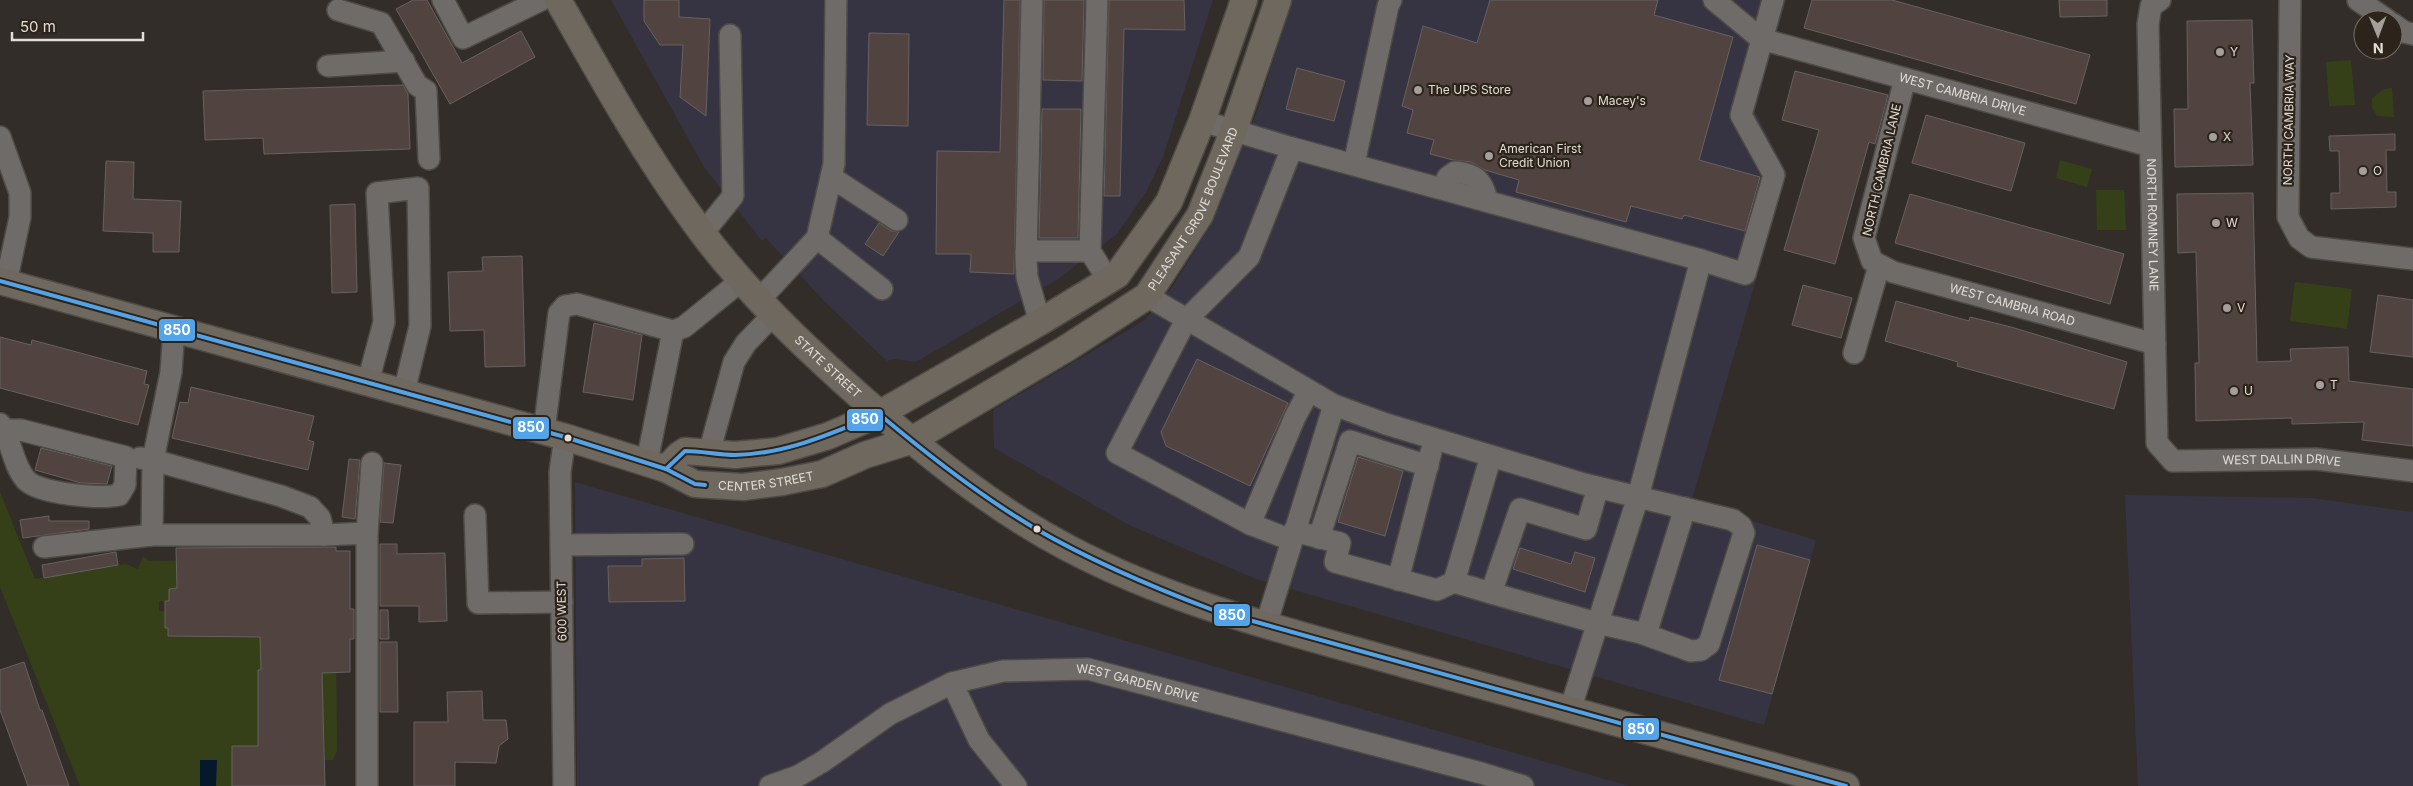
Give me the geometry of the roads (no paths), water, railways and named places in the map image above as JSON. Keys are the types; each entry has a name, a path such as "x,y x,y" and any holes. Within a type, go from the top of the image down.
{"main road":[{"name":"STATE STREET","path":"558,0 616,101 659,170 704,234 742,280 832,372 879,414 910,441 1004,511 1067,547 1166,593 1213,610 1846,786"},
{"name":"PLEASANT GROVE BOULEVARD","path":"879,414 1040,322 1117,275 1169,202 1202,121 1244,0"},
{"name":"PLEASANT GROVE BOULEVARD","path":"910,441 1067,348 1147,296 1200,216 1233,132 1278,0"},
{"name":"CENTER STREET","path":"3,282 555,434 656,465 695,484 744,487 782,482 822,474 865,455 910,441"},
{"path":"656,465 685,451 735,455 778,451 828,436 879,414"}],"street":[{"path":"443,0 463,38 541,0"},
{"path":"709,453 734,362 767,307 817,238 834,164 836,0"},
{"path":"1032,0 1026,251 1027,277 1040,322"},
{"path":"1097,0 1090,251 1108,280"},
{"path":"1354,164 1388,6 1391,0"},
{"path":"1714,0 1768,41"},
{"path":"1202,121 1233,132 1486,200 1745,274 1774,175 1741,115 1768,41 1773,0"},
{"name":"NORTH CAMBRIA WAY","path":"2290,0 2288,217 2299,238 2311,247 2413,259"},
{"path":"2358,0 2372,10"},
{"name":"NORTH ROMNEY LANE","path":"2155,3 2148,24 2157,444"},
{"path":"346,5 381,23 417,85 426,91 429,159"},
{"path":"704,234 734,196 730,35"},
{"name":"WEST CAMBRIA DRIVE","path":"1768,41 2150,146"},
{"path":"328,66 404,61"},
{"name":"NORTH CAMBRIA LANE","path":"1876,264 1864,238 1905,79"},
{"path":"0,137 20,193 20,217 3,282"},
{"path":"1147,296 1186,320 1334,405 1386,424 1598,487 1733,520 1741,526 1744,533 1709,644 1701,650 1691,651 1646,634 1597,623 1454,582 1437,590 1335,562 1340,544 1319,538 1292,535 1250,524 1116,452 1186,320 1249,257 1292,148"},
{"path":"831,177 897,220"},
{"path":"368,382 384,322 377,193 418,188 420,326 404,392"},
{"path":"817,238 882,289"},
{"path":"1026,251 1090,251"},
{"path":"1570,710 1638,497 1701,260"},
{"path":"1854,353 1876,264"},
{"name":"WEST CAMBRIA ROAD","path":"1876,264 1893,272 2155,344"},
{"path":"656,465 673,331 684,328 742,280"},
{"name":"600 WEST","path":"564,786 560,472 555,434 559,313 565,306 577,304 673,331"},
{"path":"152,535 153,460 171,372 174,329"},
{"path":"1250,524 1309,391"},
{"path":"1266,625 1292,535 1334,405"},
{"path":"3,427 26,480 44,489 106,498 119,495 125,485 126,457"},
{"path":"3,427 126,457 153,460 281,496 310,507 320,518 324,535"},
{"path":"1398,580 1435,439"},
{"path":"1319,538 1350,441 1428,466"},
{"name":"WEST DALLIN DRIVE","path":"2157,444 2173,461 2316,458 2413,471"},
{"path":"1454,582 1491,456"},
{"path":"367,786 368,533 372,463"},
{"path":"1491,593 1520,509 1586,529 1598,487"},
{"path":"1646,634 1685,508"},
{"path":"475,515 478,603 562,602"},
{"path":"44,547 152,535 324,535 368,533"},
{"path":"561,544 683,544"},
{"name":"WEST GARDEN DRIVE","path":"770,786 813,778 890,714 952,684 1003,671 1088,669 1481,779 1523,786"},
{"path":"952,684 979,740 1016,786"}],"water":[{"path":"200,760 217,760 216,786 200,786"}],"place":[{"name":"Y","path":"2220,52"},
{"name":"The UPS Store","path":"1418,90"},
{"name":"Macey's","path":"1588,101"},
{"name":"X","path":"2213,137"},
{"name":"American First Credit Union","path":"1489,156"},
{"name":"O","path":"2363,171"},
{"name":"W","path":"2216,223"},
{"name":"V","path":"2227,308"},
{"name":"T","path":"2320,385"},
{"name":"U","path":"2234,391"}]}
